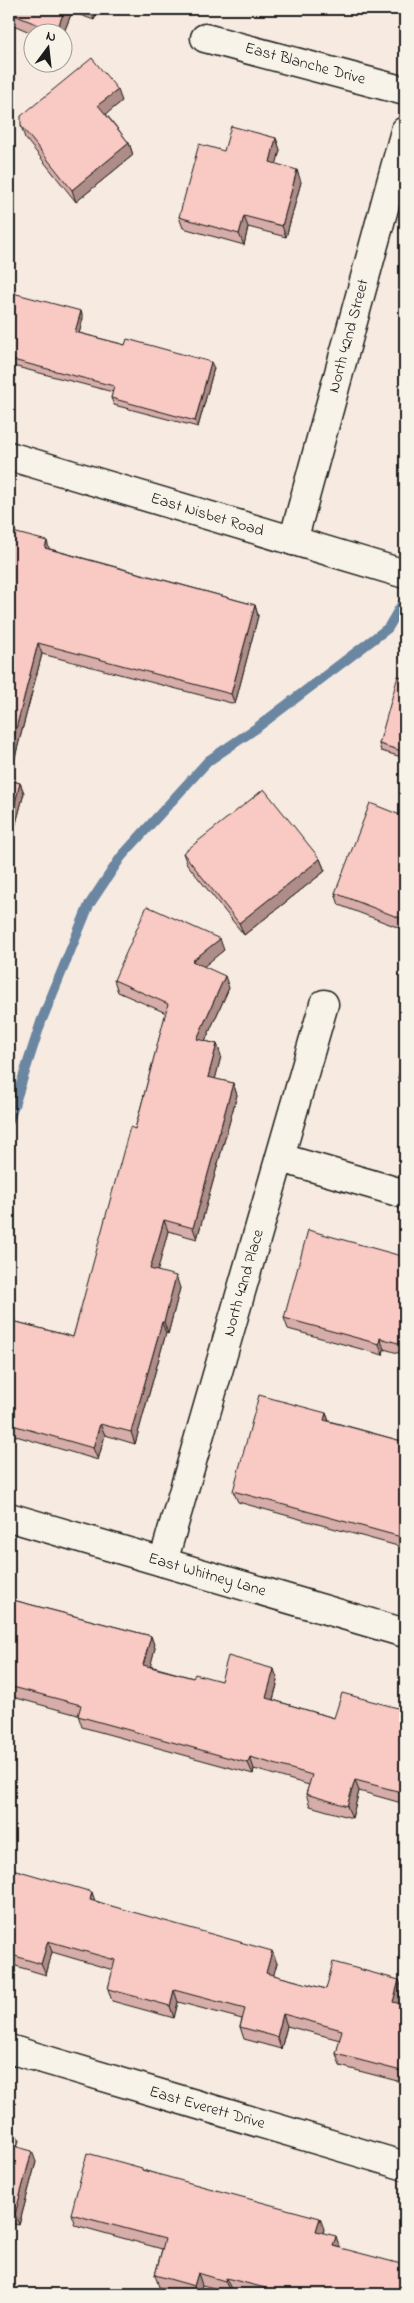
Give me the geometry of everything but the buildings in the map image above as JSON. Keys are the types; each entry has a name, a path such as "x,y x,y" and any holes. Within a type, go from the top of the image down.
{"street":[{"name":"East Blanche Drive","path":"204,38 405,91"},
{"name":"North 42nd Street","path":"294,541 405,131"},
{"name":"East Nisbet Road","path":"9,456 405,574"},
{"name":"North 42nd Place","path":"163,1562 324,1004"},
{"path":"281,1158 405,1194"},
{"name":"East Whitney Lane","path":"9,1517 405,1633"},
{"name":"East Everett Drive","path":"9,2049 405,2166"}],"waterway":[{"path":"9,1121 41,1022 89,905 121,857 208,761 255,729 388,628 405,599"}]}
